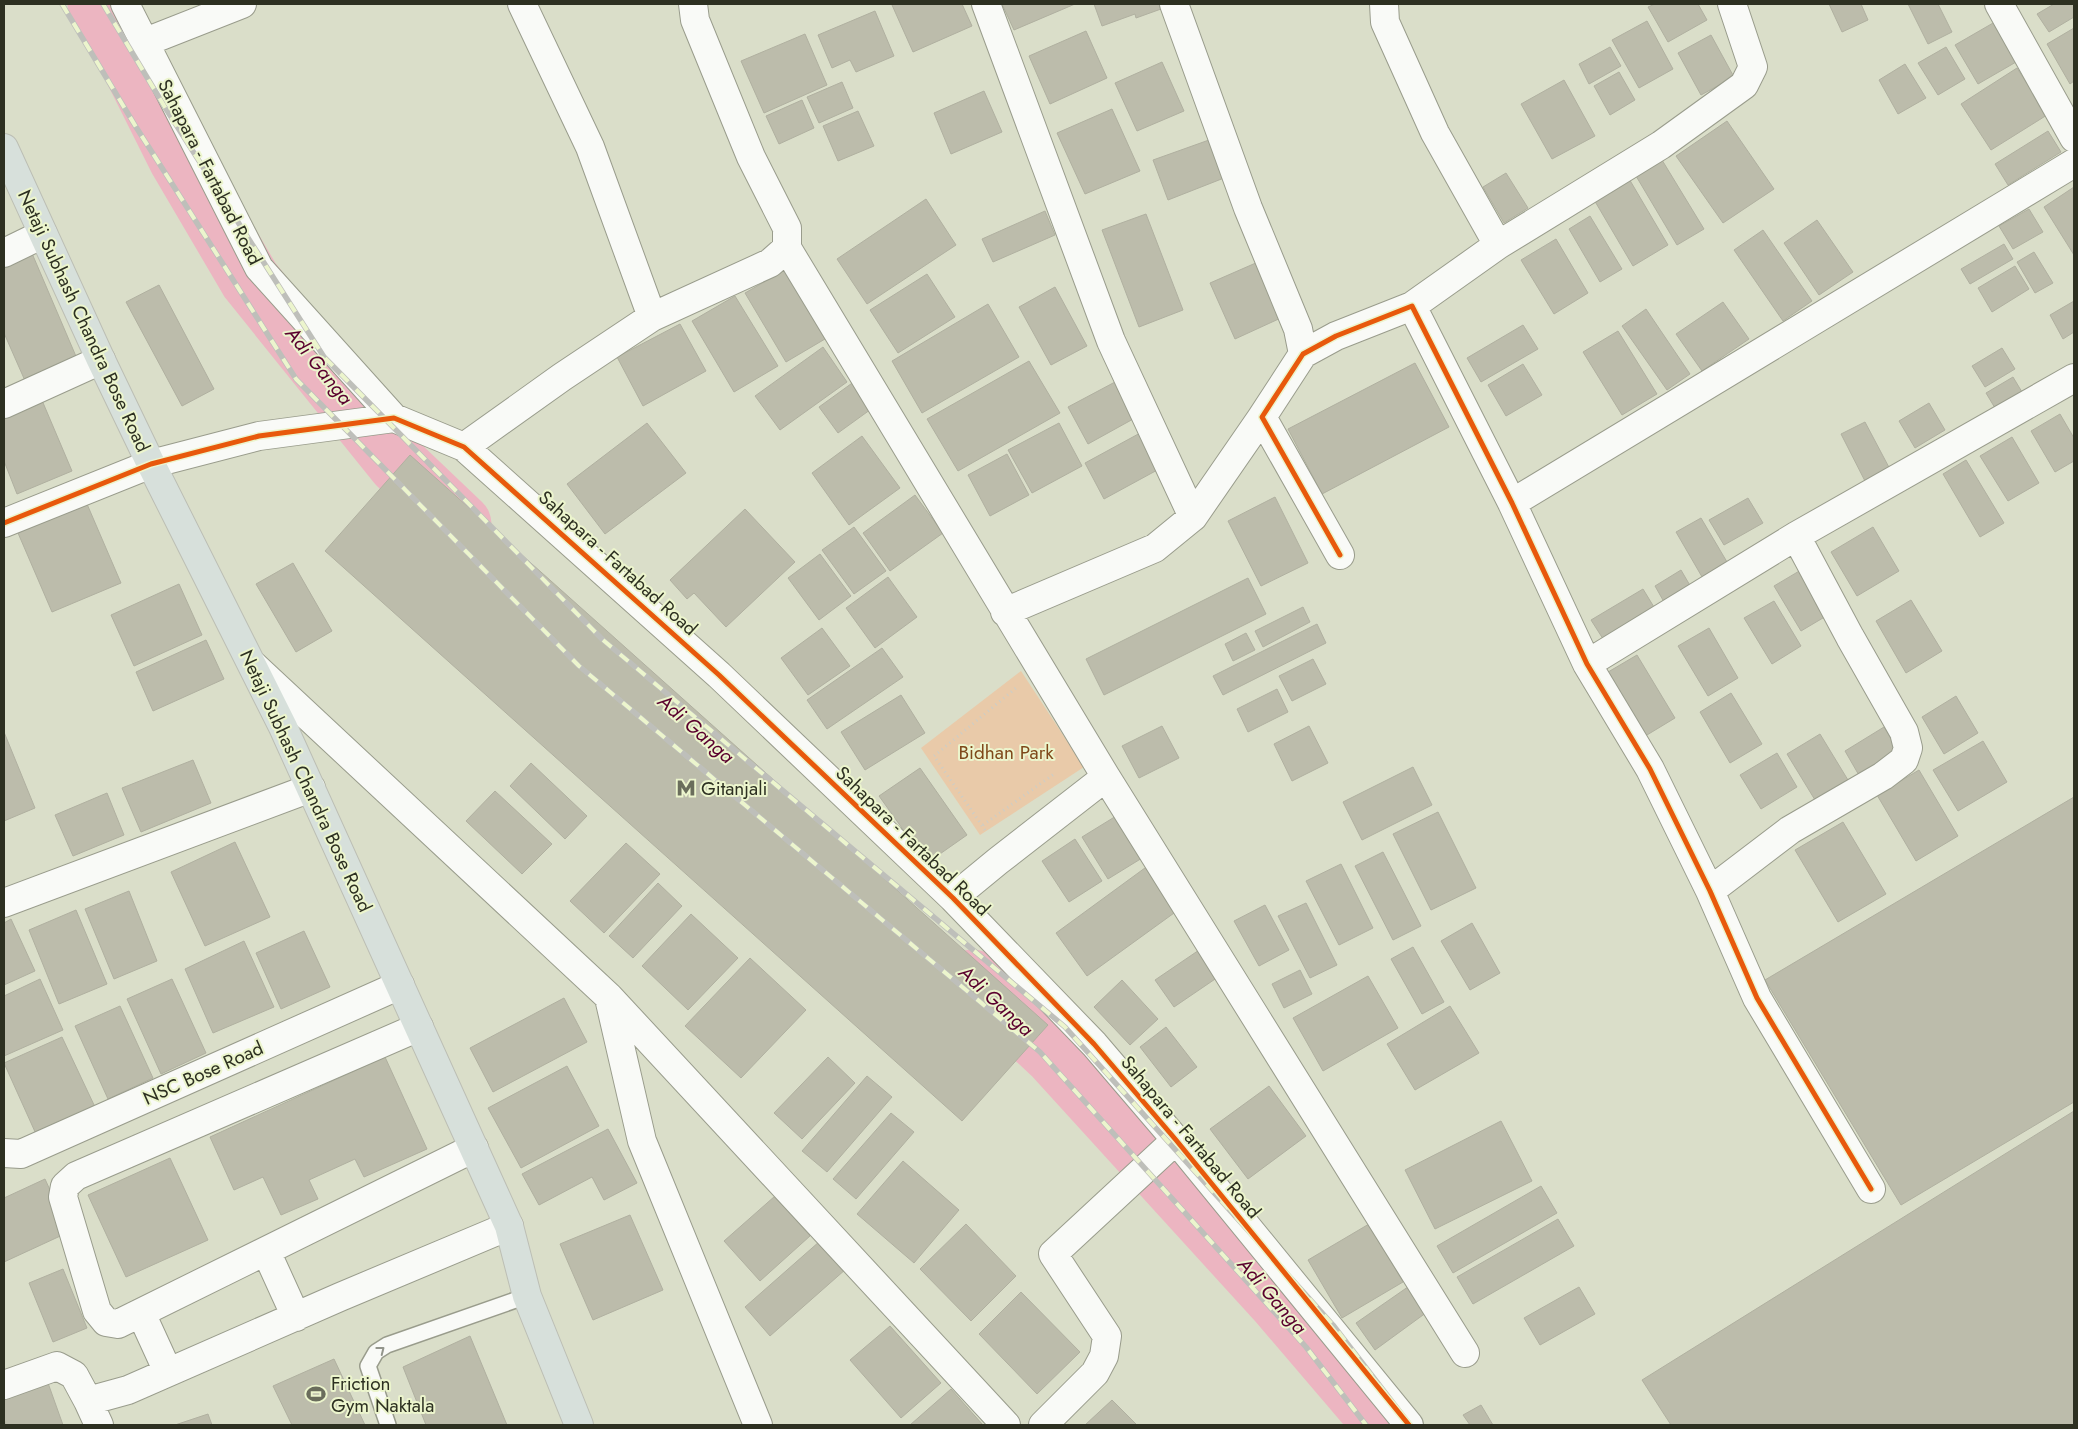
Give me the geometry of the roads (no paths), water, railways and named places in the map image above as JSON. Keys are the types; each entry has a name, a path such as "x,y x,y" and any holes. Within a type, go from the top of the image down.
{"main road":[{"name":"Netaji Subhash Chandra Bose Road","path":"4,148 101,360 151,464 253,665 311,788 474,1148 509,1226 527,1296 579,1425"}],"street":[{"name":"Sahapara - Fartabad Road","path":"125,4 143,43 259,268 389,419 464,447 719,675 953,898 1094,1044 1176,1140 1409,1425"},
{"path":"143,43 242,4"},
{"path":"522,4 590,147 652,317"},
{"path":"692,4 695,20 751,157 786,228 786,248 1106,777 1465,1353"},
{"path":"986,4 1110,341 1193,517"},
{"path":"1174,4 1248,208 1298,329 1303,354"},
{"path":"1384,4 1385,22 1435,133 1498,245"},
{"path":"1005,612 1156,548 1176,532 1193,517 1303,354 1336,336 1412,306 1498,245 1661,145 1744,85 1753,68 1732,4"},
{"path":"1999,4 2074,138"},
{"path":"1512,503 2074,163"},
{"path":"4,253 43,234"},
{"path":"464,447 562,377 652,317 770,263 786,248"},
{"path":"1412,306 1512,503 1587,664 1650,769 1710,891 1757,998 1871,1189"},
{"path":"4,404 101,360"},
{"path":"1587,664 1796,536 2074,378"},
{"path":"1262,417 1340,555"},
{"path":"4,523 151,464 259,436 389,419"},
{"path":"1710,891 1790,830 1883,776 1904,760 1908,748 1904,732 1796,536"},
{"path":"253,665 609,997 1006,1425"},
{"path":"953,898 1106,777"},
{"path":"4,902 311,788"},
{"name":"NSC Bose Road","path":"4,1153 22,1154 400,985"},
{"path":"609,997 642,1141 758,1425"},
{"path":"419,1027 76,1176 66,1186 63,1198 97,1311 106,1322 118,1324 474,1148"},
{"path":"1043,1425 1095,1373 1104,1356 1107,1336 1053,1254 1176,1140"},
{"path":"4,1385 58,1366 74,1375 94,1413 128,1390 509,1226"},
{"path":"266,1251 296,1317"},
{"path":"141,1313 168,1372"}],"lane":[{"path":"388,1425 368,1366 376,1352 387,1346 527,1296"}],"waterway":[{"name":"Adi Ganga","path":"98,4 124,49 179,159 250,280 398,464 461,524"},
{"name":"Adi Ganga","path":"973,980 1053,1054 1278,1301 1384,1425"}],"railway":[{"path":"62,4 136,127 296,379 579,666 1040,1052 1306,1347 1366,1425"},
{"path":"103,4 166,109 324,357 603,640 1065,1027 1333,1325 1410,1425"}],"place":[{"name":"Gitanjali","path":"686,788"},
{"name":"Friction Gym Naktala","path":"316,1394"}],"park label":[{"name":"Bidhan Park","path":"1006,752"}]}
